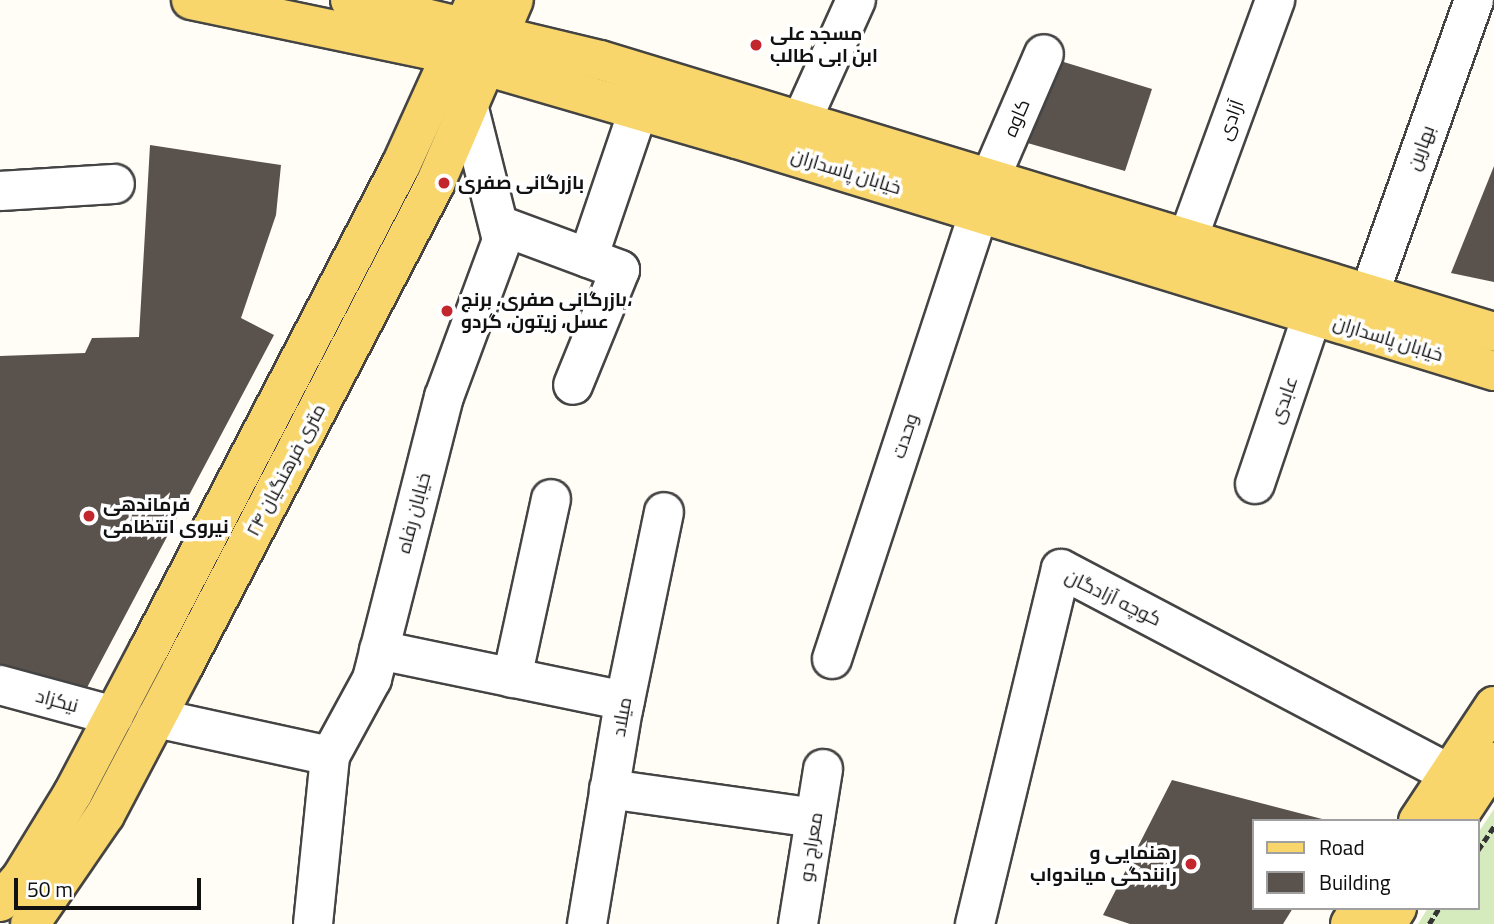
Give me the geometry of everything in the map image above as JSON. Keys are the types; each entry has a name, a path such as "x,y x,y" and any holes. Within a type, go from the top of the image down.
{"main road":[{"name":"خیابان پاسداران","path":"191,0 312,23 474,37 600,60 800,124 984,197 1312,316 1494,371"},
{"name":"خیابان پاسداران","path":"350,0 474,37 638,111 984,197 1187,240 1494,332"},
{"name":"۲۴ متری فرهنگیان","path":"0,902 21,878 73,793 401,165 474,37 514,0"},
{"name":"۲۴ متری فرهنگیان","path":"30,924 104,815 435,184 468,105 474,37"},
{"path":"1419,819 1494,706"},
{"path":"1456,819 1494,762"}],"street":[{"path":"800,124 856,0"},
{"name":"آزادی","path":"1187,240 1275,0"},
{"name":"بهارین","path":"1368,295 1474,0"},
{"name":"کاوه","path":"984,197 1044,54"},
{"name":"خیابان رفاه","path":"313,924 330,756 372,679 444,397 502,240 502,226 468,105"},
{"path":"589,258 638,111"},
{"path":"0,191 114,184"},
{"name":"وحدت","path":"832,659 984,197"},
{"path":"502,226 621,270 573,385"},
{"name":"عابدی","path":"1255,484 1312,316"},
{"path":"512,677 551,499"},
{"name":"میلاد","path":"587,924 625,701 664,512"},
{"name":"کوچه آزادگان","path":"975,924 1061,569 1449,774"},
{"path":"379,650 625,701"},
{"name":"نیکزاد","path":"0,685 114,716"},
{"path":"156,718 330,756"},
{"name":"معراج دو","path":"798,924 823,769"},
{"path":"610,789 815,818"}],"path":[{"path":"1480,847 1494,826"}],"green space":[{"path":"1494,809 1494,924 1418,924 1427,910 1480,910 1480,830"}],"building":[{"path":"1054,59 1152,89 1125,171 1017,140"},
{"name":"فرماندهی نیروی انتظامی","path":"150,145 281,165 276,215 241,318 274,335 82,697 0,676 0,356 85,353 92,338 139,337"},
{"path":"1494,166 1494,282 1451,273"},
{"name":"رهنمایی و رانندگی میاندواب","path":"1172,780 1322,819 1252,819 1252,910 1292,910 1283,924 1130,924 1103,915"}],"place":[{"name":"مسجد علی ابن ابی طالب","path":"756,45"},
{"name":"بازرگانی صفری","path":"444,183"},
{"name":"بازرگانی صفری، برنج، عسل، زیتون، گردو","path":"447,311"},
{"name":"فرماندهی نیروی انتظامی","path":"89,516"},
{"name":"رهنمایی و رانندگی میاندواب","path":"1191,864"}]}
